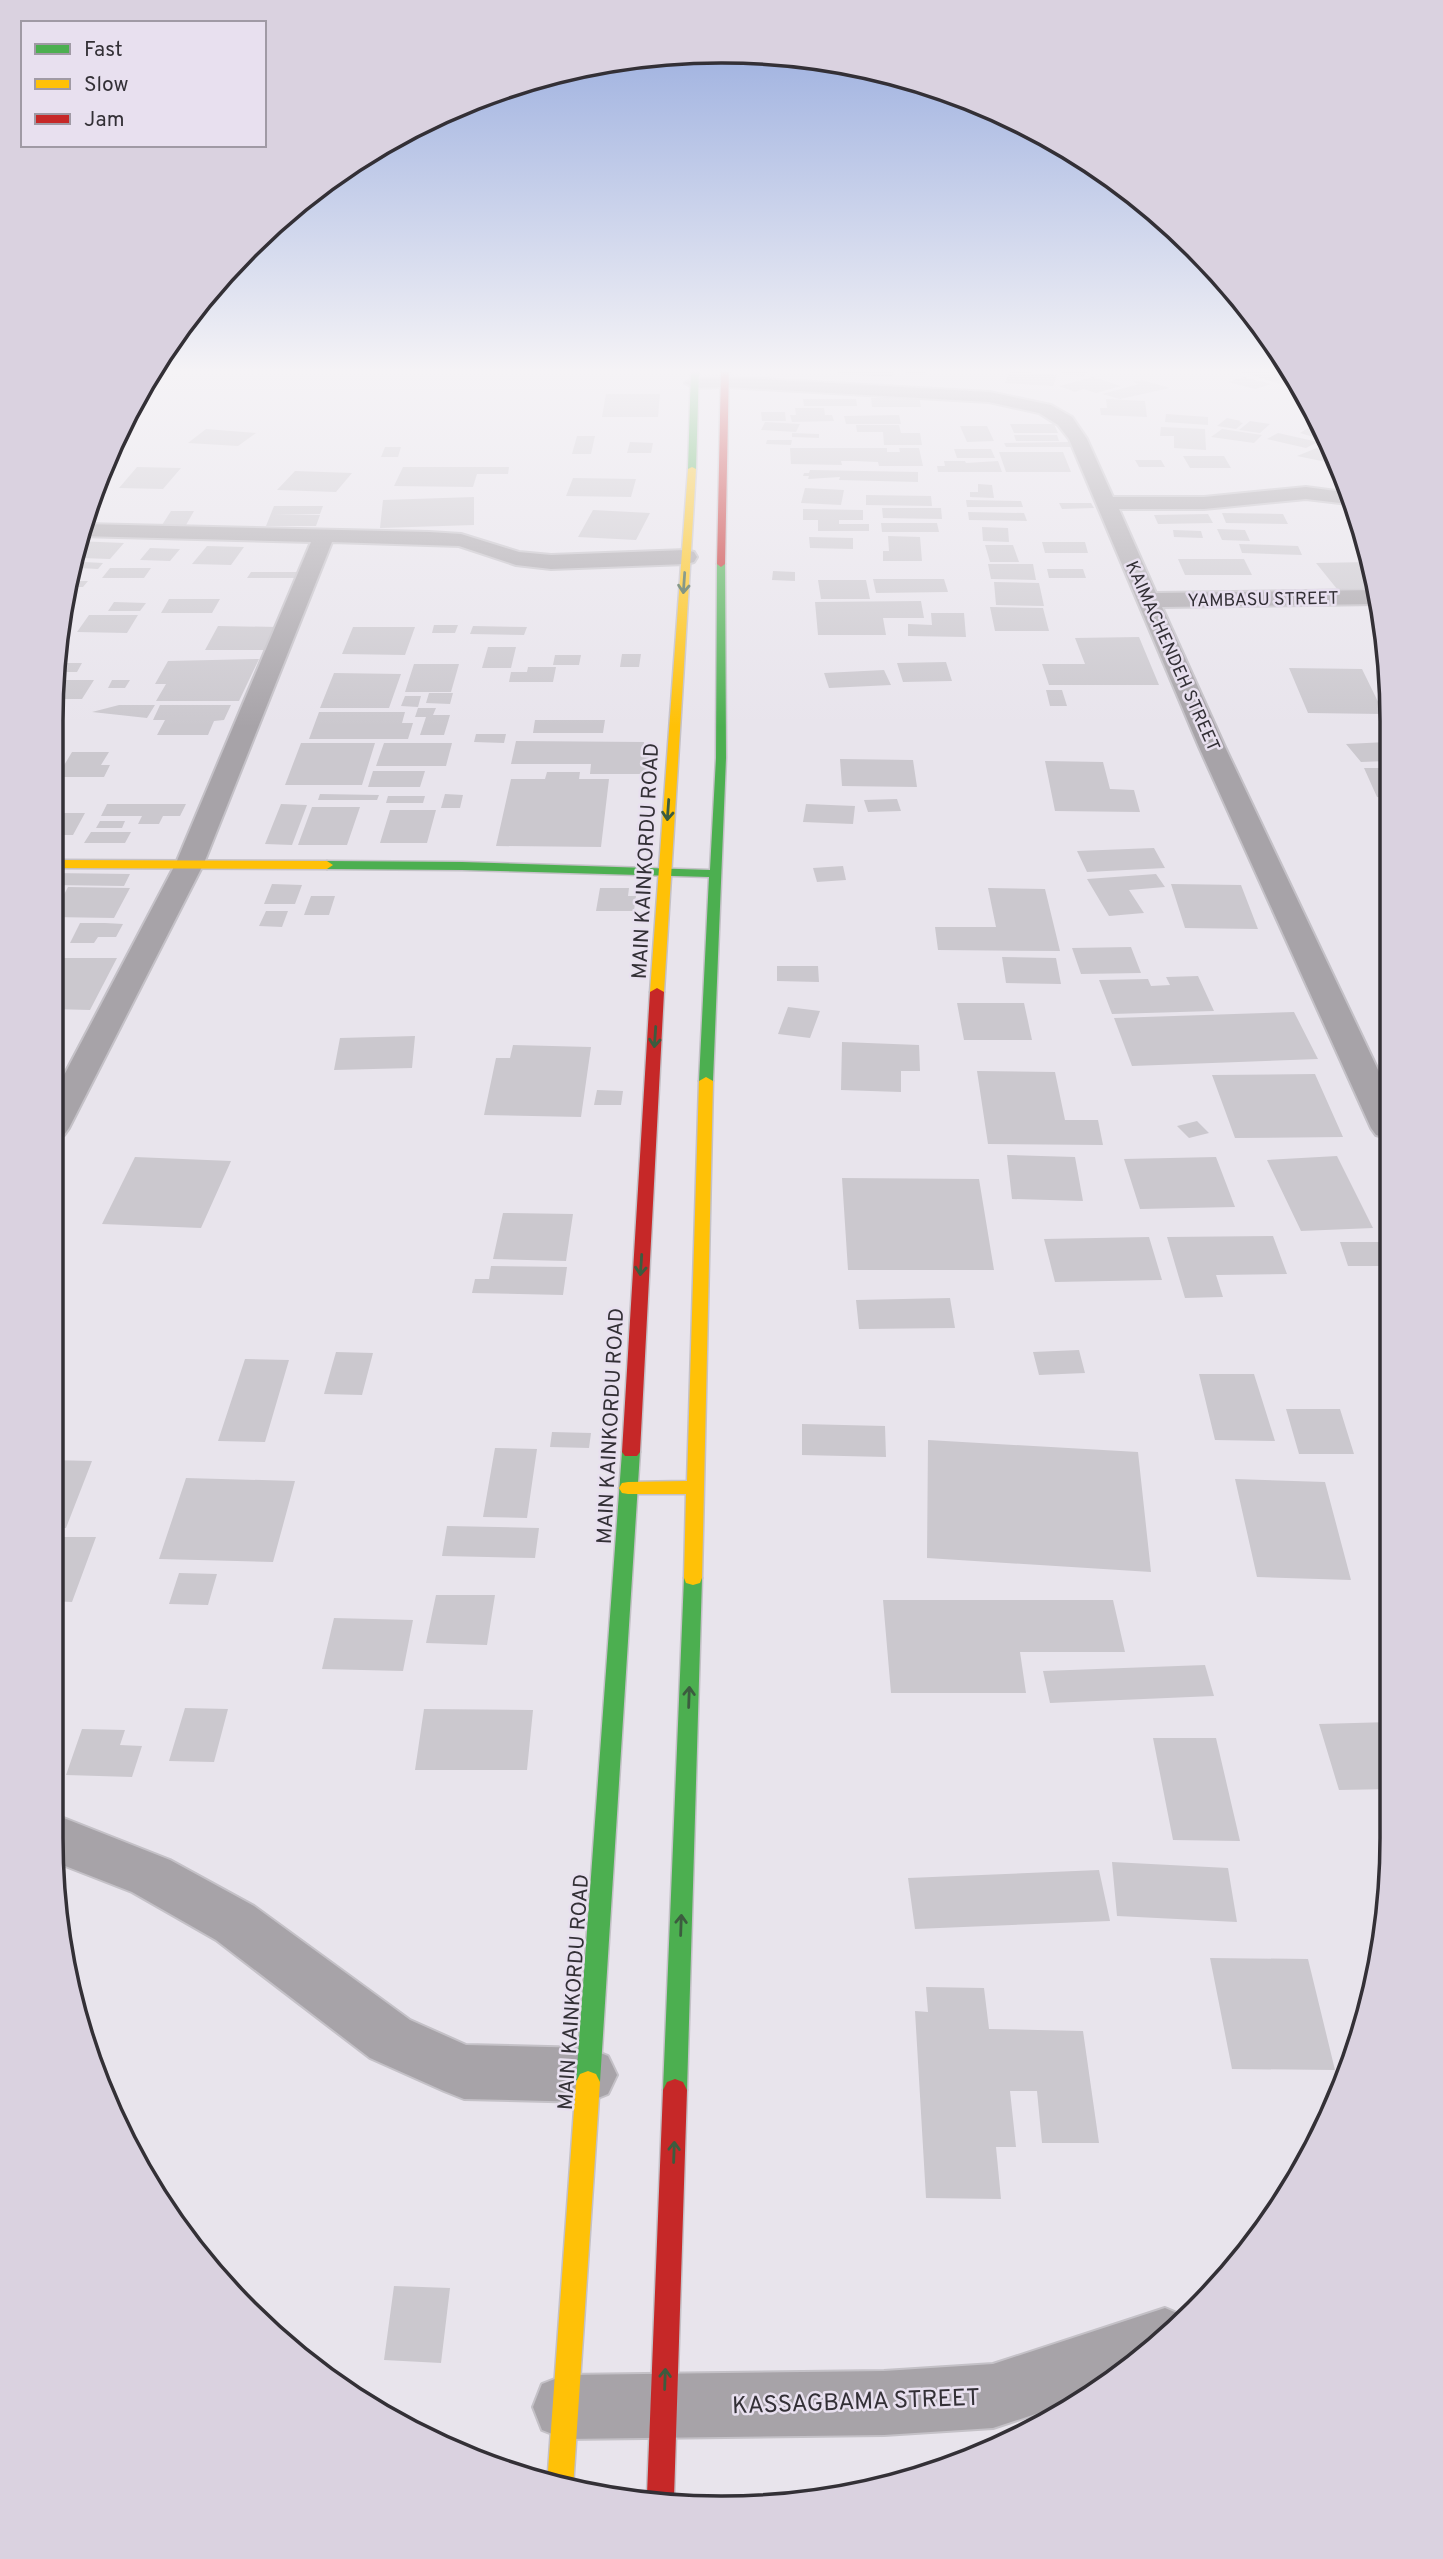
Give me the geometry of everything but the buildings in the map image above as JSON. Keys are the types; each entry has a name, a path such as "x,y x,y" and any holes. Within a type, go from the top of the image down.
{"main road":[{"name":"MAIN KAINKORDU ROAD","path":"561,2476 628,1488 664,872 682,704 680,641 690,487"},
{"path":"661,2493 696,1487 707,1060 716,874 716,703 722,641 724,487"},
{"path":"680,641 722,641"},
{"path":"63,864 462,866 716,874"},
{"path":"628,1488 696,1487"}],"street":[{"name":"KAIMACHENDEH STREET","path":"1099,487 1212,747 1380,1111"},
{"path":"1106,503 1204,503 1306,493 1341,498"},
{"path":"92,530 461,540 516,558 551,562 686,557"},
{"path":"63,1108 190,863 324,535"},
{"name":"YAMBASU STREET","path":"1148,600 1368,597"},
{"path":"63,1842 151,1876 235,1923 390,2039 464,2072 588,2075"},
{"name":"KASSAGBAMA STREET","path":"565,2407 884,2403 993,2396 1135,2350"}],"traffic: fast":[{"path":"706,1081 721,758 721,564"},
{"path":"327,865 462,866 716,874"},
{"path":"588,2082 631,1452"},
{"path":"675,2090 693,1578"}],"traffic: slow":[{"path":"657,992 691,487"},
{"path":"63,864 327,865"},
{"path":"693,1578 706,1081"},
{"path":"628,1488 696,1487"},
{"path":"561,2476 588,2082"}],"traffic: jam":[{"path":"721,564 723,487"},
{"path":"631,1452 657,992"},
{"path":"661,2493 675,2090"}]}
